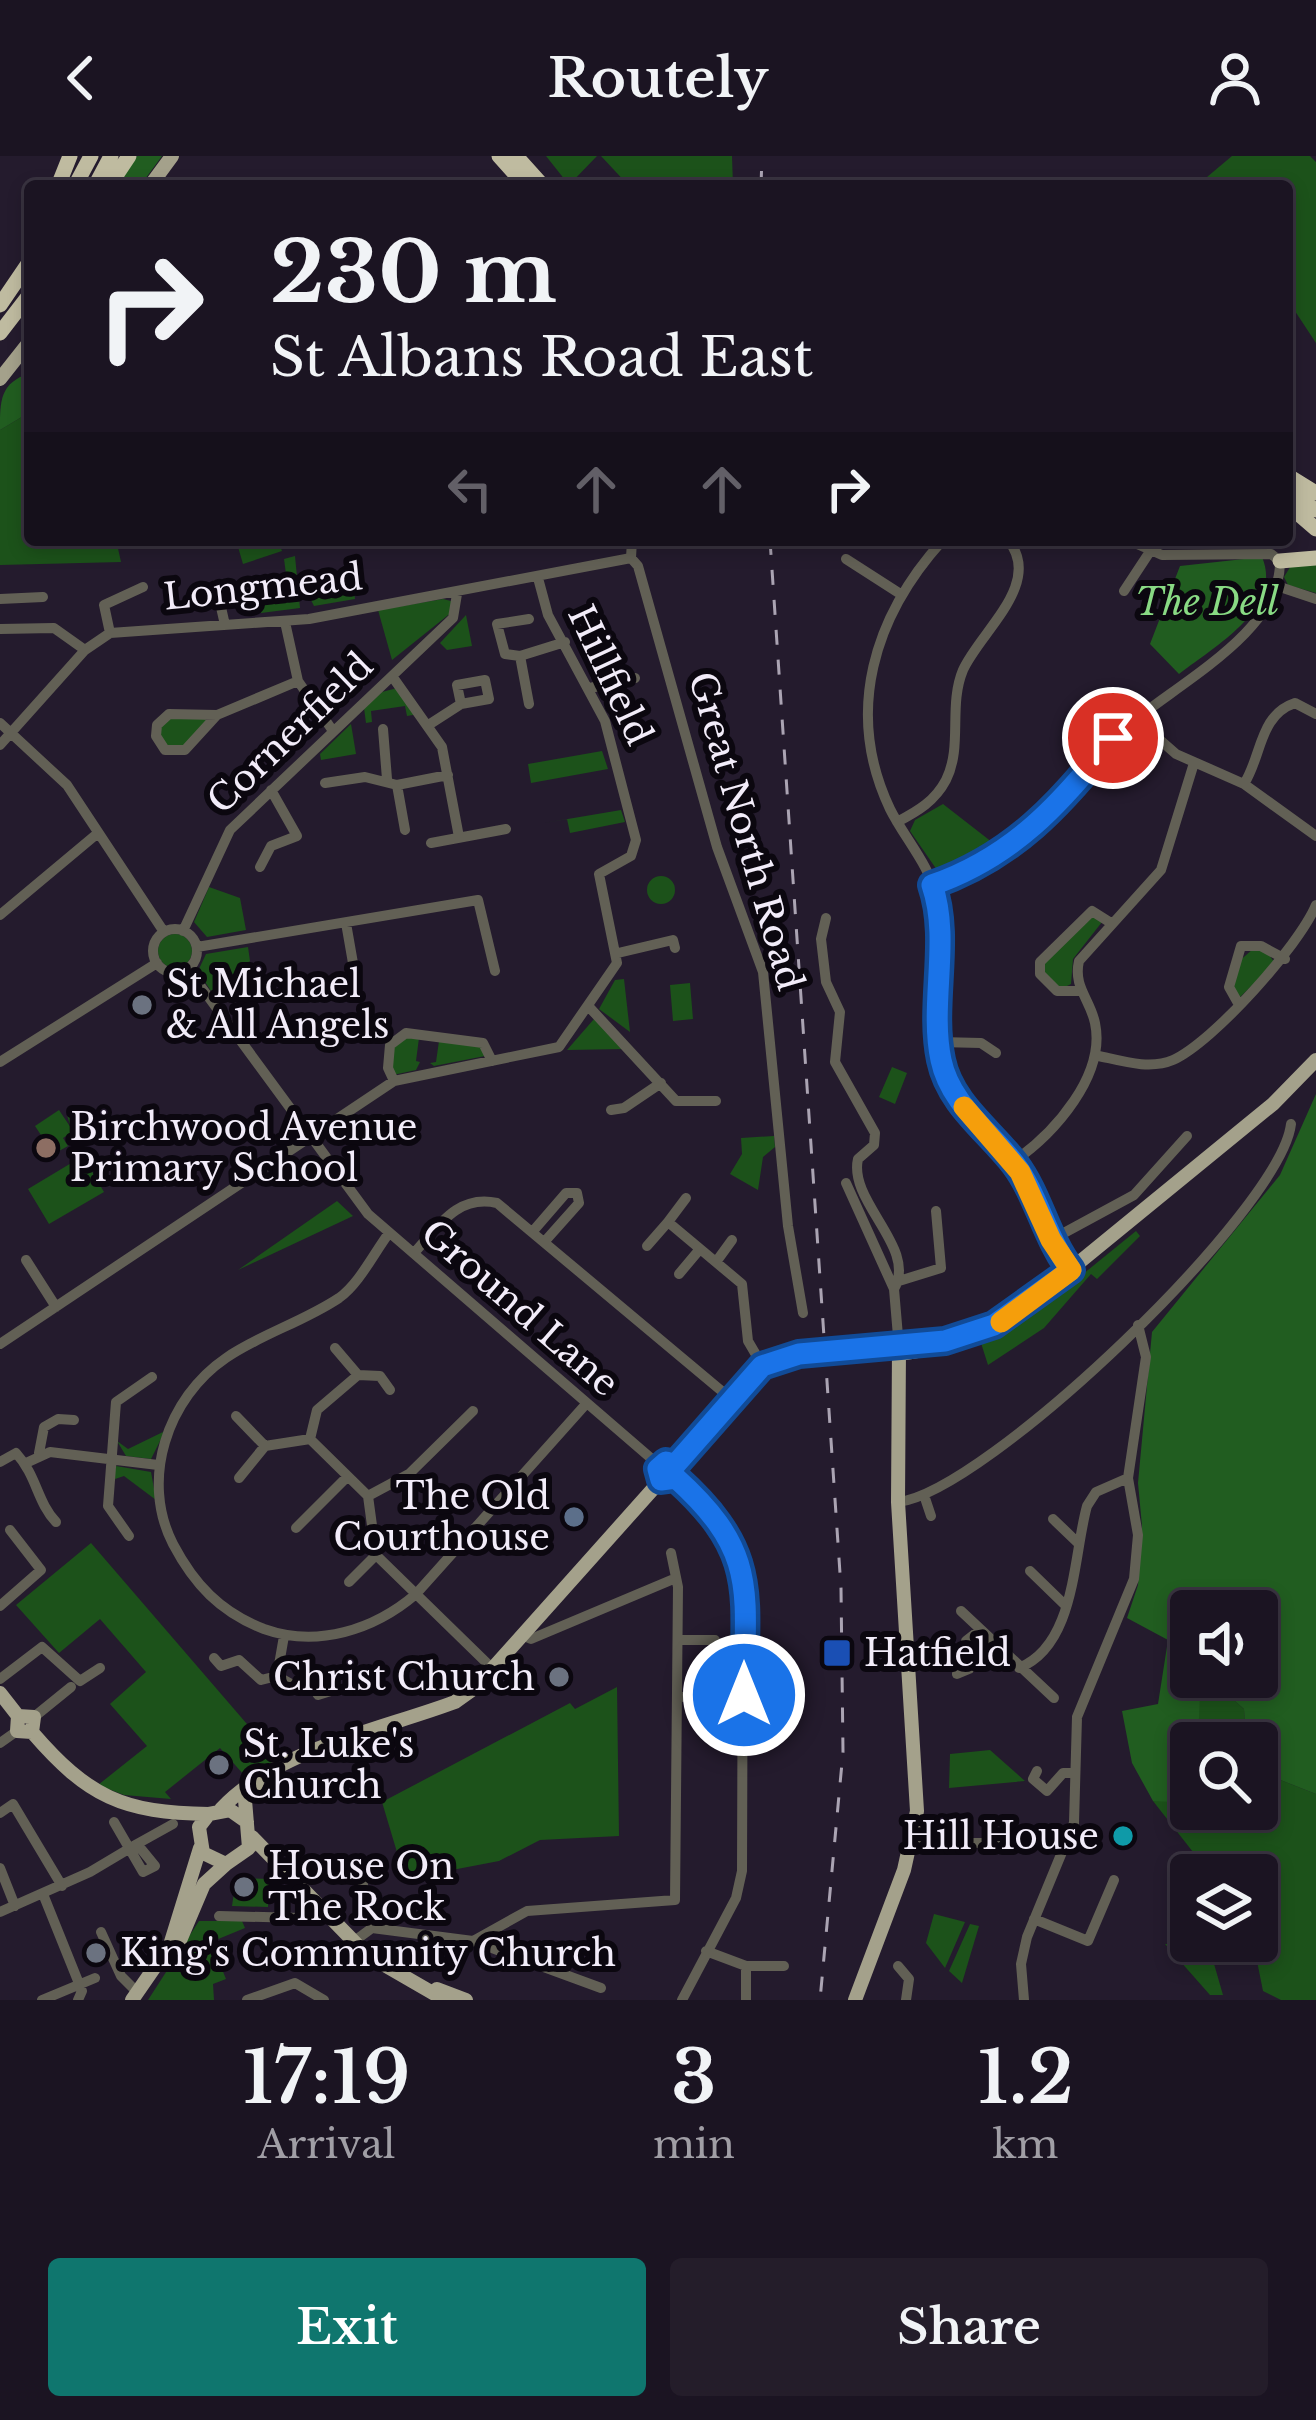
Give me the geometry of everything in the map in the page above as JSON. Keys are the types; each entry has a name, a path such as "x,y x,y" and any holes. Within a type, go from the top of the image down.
{"highway":[{"path":"499,156 521,180"},
{"path":"517,156 538,180"},
{"path":"0,304 24,269"},
{"path":"0,333 24,301"},
{"path":"1293,509 1316,529"},
{"path":"1280,561 1316,558"}],"main road":[{"path":"0,380 24,348"},
{"path":"0,1693 91,1791 170,1817 215,1811 261,1779 315,1752 455,1702 495,1671 762,1366 799,1354 899,1348 918,1352 994,1325 1071,1270 1273,1104 1316,1060"},
{"path":"855,2000 913,1843 917,1780 898,1502 899,1348"},
{"path":"138,1998 181,1943 204,1884 233,1861 249,1829 245,1800 261,1779"},
{"path":"215,1811 249,1829 353,1942 445,2000"},
{"path":"138,1998 170,1945 198,1844 215,1811"},
{"path":"170,1817 209,1859 276,1863"},
{"path":"407,1978 462,2000"}],"street":[{"name":"Great North Road","path":"632,546 631,558 638,566 717,848 764,972 788,1226 803,1313"},
{"path":"939,546 902,595 878,638 867,701 875,768 932,885 938,908 939,1042 957,1098 1013,1162 1071,1270"},
{"path":"898,822 929,803 947,778 961,675 1019,575 1012,546"},
{"path":"932,885 985,865 1031,832 1136,719 1252,627 1277,586 1280,561 1264,552 1149,553 1138,546"},
{"path":"1124,591 1149,553"},
{"name":"Longmead","path":"110,633 285,622 457,594 631,558"},
{"path":"846,559 902,595"},
{"name":"Hillfield","path":"538,578 548,615 590,688 622,774 634,854 599,874 618,953"},
{"path":"216,585 225,626"},
{"path":"1277,586 1316,599"},
{"path":"0,745 85,650 110,633 104,604 143,587"},
{"name":"Cornerfield","path":"183,931 224,838 453,618 457,594"},
{"path":"0,598 43,597"},
{"path":"529,619 496,624 502,651 520,656 565,642"},
{"path":"285,622 298,681 333,731"},
{"path":"0,629 54,628 85,650"},
{"path":"520,656 530,704"},
{"path":"392,676 430,724 448,775 459,837"},
{"path":"590,688 635,678"},
{"path":"217,715 185,750 165,750 159,742 157,725 169,714 217,715 298,681"},
{"path":"1244,784 1264,730 1278,711 1295,703 1316,714"},
{"path":"430,724 461,704"},
{"path":"1136,719 1194,763 1244,784 1316,836"},
{"path":"0,723 67,785 164,932"},
{"path":"383,729 405,830"},
{"path":"1013,1162 1034,1145 1079,1091 1100,1056 1095,1022 1080,991 1079,961 1161,870 1194,763"},
{"path":"325,784 448,775"},
{"path":"260,867 272,846 297,836 271,790"},
{"path":"431,843 506,829"},
{"path":"0,915 98,833"},
{"path":"197,947 478,900 495,971"},
{"path":"1100,1056 1146,1064 1172,1060 1285,959 1316,905"},
{"path":"1080,991 1057,991 1038,970 1040,962 1092,911 1111,922"},
{"path":"826,918 820,939 826,982 840,1012 834,1057 875,1133 874,1145 858,1160 856,1176 897,1261 899,1348"},
{"path":"346,922 357,986"},
{"path":"164,932 183,931 197,947"},
{"path":"164,932 153,950 157,963 174,973 188,969 197,947"},
{"path":"0,1344 394,1082 559,1047 615,970 618,953 673,940 674,948"},
{"path":"1238,1003 1229,992 1241,946 1261,946 1285,959"},
{"path":"0,1062 157,963"},
{"name":"Ground Lane","path":"188,969 346,1189 389,1233 717,1516 739,1555 745,1587 742,1871 736,1898 682,2000"},
{"path":"590,1008 681,1104 716,1101"},
{"path":"394,1082 388,1068 390,1045 406,1033 483,1043 492,1061"},
{"path":"939,1042 981,1043 996,1053"},
{"path":"611,1110 624,1108 661,1083"},
{"path":"898,1502 924,1495 1025,1428 1138,1325 1246,1212 1289,1141 1291,1124"},
{"path":"1051,1240 1134,1195 1187,1136"},
{"path":"846,1183 896,1285"},
{"path":"533,1230 566,1193 577,1192 579,1203 546,1240"},
{"path":"647,1246 686,1198"},
{"path":"414,1253 465,1203 497,1203 730,1399"},
{"path":"896,1285 941,1268 936,1211"},
{"path":"668,1222 747,1292 748,1341 762,1366"},
{"path":"389,1233 340,1297 224,1359 179,1411 158,1465 168,1534 201,1588 228,1611 284,1636 343,1634 368,1626 416,1594 586,1404"},
{"path":"716,1262 732,1240"},
{"path":"679,1274 700,1249"},
{"path":"26,1260 56,1307"},
{"path":"1025,2000 1021,1964 1034,1919 1072,1831 1074,1772 1086,1685 1134,1579 1138,1535 1128,1478 1146,1357 1138,1325"},
{"path":"335,1348 358,1375"},
{"path":"310,1439 317,1411 358,1375 380,1376 390,1390"},
{"path":"129,1536 108,1506 116,1402 152,1377"},
{"path":"368,1496 409,1474 473,1411"},
{"path":"236,1416 265,1446"},
{"path":"39,1454 44,1427 58,1419 74,1420"},
{"path":"239,1478 265,1446 310,1439"},
{"path":"310,1439 368,1496 376,1555 495,1671"},
{"path":"0,1462 12,1452 26,1463 56,1522"},
{"path":"26,1463 39,1454 158,1465"},
{"path":"296,1528 347,1478"},
{"path":"1019,1668 1044,1651 1065,1605 1078,1544 1096,1492 1128,1478"},
{"path":"924,1495 931,1516"},
{"path":"1053,1519 1078,1544"},
{"path":"0,1606 41,1570 18,1534"},
{"path":"473,1941 527,1911 675,1900 679,1640 671,1553"},
{"path":"349,1582 376,1555"},
{"path":"1030,1571 1065,1605"},
{"path":"524,1636 580,1622 676,1578"},
{"path":"961,1611 1054,1697"},
{"path":"957,1674 969,1669 967,1641 980,1630"},
{"path":"277,1676 284,1636"},
{"path":"679,1640 715,1640"},
{"path":"0,1679 42,1647 80,1682 100,1668"},
{"path":"214,1658 221,1666 239,1660 261,1680 277,1676 292,1685 309,1682 318,1694 337,1689"},
{"path":"0,1743 70,1687"},
{"path":"679,1697 744,1695"},
{"path":"1037,1771 1033,1779 1047,1791 1063,1773 1074,1772"},
{"path":"0,1814 13,1804 62,1886"},
{"path":"0,1912 62,1886 134,1846 170,1817"},
{"path":"114,1822 134,1846 151,1888"},
{"path":"913,1843 1014,1843"},
{"path":"0,1868 15,1906"},
{"path":"362,1880 372,1928"},
{"path":"1034,1919 1088,1941 1114,1880"},
{"path":"43,1894 80,1984 78,2000"},
{"path":"219,1916 301,1918 319,1906"},
{"path":"353,1942 372,1928 473,1941 592,1988"},
{"path":"101,1931 121,1976 138,1998"},
{"path":"706,1952 746,1966 784,1966"},
{"path":"746,1966 746,2000"},
{"path":"898,1966 909,1979 906,2000"},
{"path":"42,2000 94,1978"},
{"path":"247,2000 295,1983 324,2000"},
{"path":"62,1999 80,1984"}],"green space":[{"path":"137,156 162,156 144,180 121,180"},
{"path":"546,156 597,156 574,180 565,180"},
{"path":"601,156 732,156 733,180 623,180"},
{"path":"1232,156 1310,156 1316,162 1316,343 1293,308 1293,180 1207,177"},
{"path":"24,376 24,416 0,430 4,394"},
{"path":"24,416 24,546 117,546 121,562 0,565 0,430"},
{"path":"238,546 280,546 282,551 243,564"},
{"path":"295,556 300,608 261,613 254,583 286,574 284,559"},
{"name":"The Dell","path":"1262,557 1266,576 1254,610 1226,639 1179,674 1150,644 1180,566"},
{"path":"1292,564 1316,564 1316,593 1288,585 1284,577"},
{"path":"353,586 355,599 314,606 308,594"},
{"path":"451,601 452,612 392,660 378,610"},
{"path":"466,615 472,646 447,650 440,643"},
{"path":"397,688 419,714 407,716 405,706 371,711 372,722 366,723 364,708 382,692"},
{"path":"202,715 207,721 186,747 173,750 162,742 159,729 168,718"},
{"path":"351,724 356,754 321,760 320,754"},
{"path":"602,751 608,769 531,783 528,764"},
{"path":"943,804 997,846 948,872 937,870 910,831 915,820"},
{"path":"621,810 625,822 570,833 567,819"},
{"path":"661,876 671,880 675,890 671,900 661,904 651,900 647,890 651,880"},
{"path":"209,887 240,898 246,930 207,937 194,922"},
{"path":"1091,915 1102,922 1073,959 1071,984 1061,989 1045,975 1044,962"},
{"path":"175,934 187,939 192,951 187,963 175,968 163,963 158,951 163,939"},
{"path":"248,947 250,961 211,991 198,971 206,954"},
{"path":"1253,949 1267,952 1275,963 1240,997 1233,995 1237,963"},
{"path":"624,979 630,1032 599,1009 615,980"},
{"path":"690,983 693,1019 673,1021 670,985"},
{"path":"594,1019 624,1049 567,1050"},
{"path":"401,1036 419,1038 416,1061 420,1062 416,1070 393,1075 393,1044"},
{"path":"439,1041 485,1046 485,1056 434,1066 430,1063 436,1062"},
{"path":"892,1067 907,1073 895,1104 879,1097"},
{"path":"1316,1094 1316,1794 1278,1779 1278,1722 1245,1722 1244,1709 1232,1698 1278,1698 1278,1590 1170,1590 1170,1698 1200,1698 1199,1722 1170,1722 1170,1802 1153,1801 1132,1763 1122,1711 1158,1704 1168,1640 1127,1618 1138,1585 1142,1526 1138,1483 1152,1332 1280,1175"},
{"path":"72,1109 90,1111 95,1124 86,1138 73,1132 63,1138 68,1146 59,1151 54,1144 49,1147 35,1126 59,1110 71,1128 67,1115"},
{"path":"774,1136 775,1147 763,1157 758,1190 730,1174 742,1154 741,1138"},
{"path":"83,1156 104,1192 49,1224 28,1189"},
{"path":"337,1201 353,1216 238,1270"},
{"path":"1136,1231 1140,1236 1097,1279 1091,1274 1044,1328 988,1365 981,1343 1035,1313"},
{"path":"165,1431 151,1459 126,1456 117,1441 128,1449"},
{"path":"116,1466 151,1472 156,1500 124,1476 112,1480"},
{"path":"91,1543 278,1760 244,1775 220,1748 165,1792 171,1799 124,1795 98,1785 147,1746 110,1704 146,1672 100,1619 59,1653 16,1605"},
{"path":"617,1687 619,1836 540,1840 499,1861 405,1879 382,1802 570,1703 575,1709"},
{"path":"1199,1698 1232,1698 1244,1709 1245,1722 1198,1722"},
{"path":"990,1750 1025,1781 949,1788 950,1754"},
{"path":"1278,1779 1316,1794 1316,2000 1281,2000 1263,1991 1257,1962 1278,1962 1278,1854 1195,1854 1176,1830 1278,1830"},
{"path":"1153,1801 1170,1801 1170,1823"},
{"path":"236,1878 269,1879 268,1907 232,1906"},
{"path":"934,1914 965,1922 945,1968 926,1943"},
{"path":"199,1921 242,1921 245,1928 211,1942 226,1979 213,1984 214,2000 148,2000"},
{"path":"970,1924 979,1926 962,1983 949,1971"},
{"path":"1181,1962 1213,1962 1223,1995 1210,1995"}],"railway":[{"path":"761,180 762,156"},
{"path":"770,546 841,1588 843,1752 820,2000"}],"slow traffic":[{"path":"964,1107 1020,1172 1051,1240 1071,1270 1001,1322"}],"place":[{"name":"St Michael & All Angels","path":"142,1005"},
{"name":"Birchwood Avenue Primary School","path":"46,1148"},
{"name":"The Old Courthouse","path":"574,1517"},
{"name":"Hatfield","path":"837,1653"},
{"name":"Christ Church","path":"559,1677"},
{"name":"St. Luke's Church","path":"219,1765"},
{"name":"Hill House","path":"1123,1836"},
{"name":"House On The Rock","path":"244,1887"},
{"name":"King's Community Church","path":"96,1953"}],"route":[{"path":"744,1695 745,1587 739,1555 717,1516 676,1478 661,1480 658,1469 666,1462 675,1465 762,1366 778,1358 945,1341 994,1325 1071,1270 1051,1240 1020,1172 957,1098 945,1074 939,1042 938,908 932,885 985,865 1031,832 1113,738"}]}
